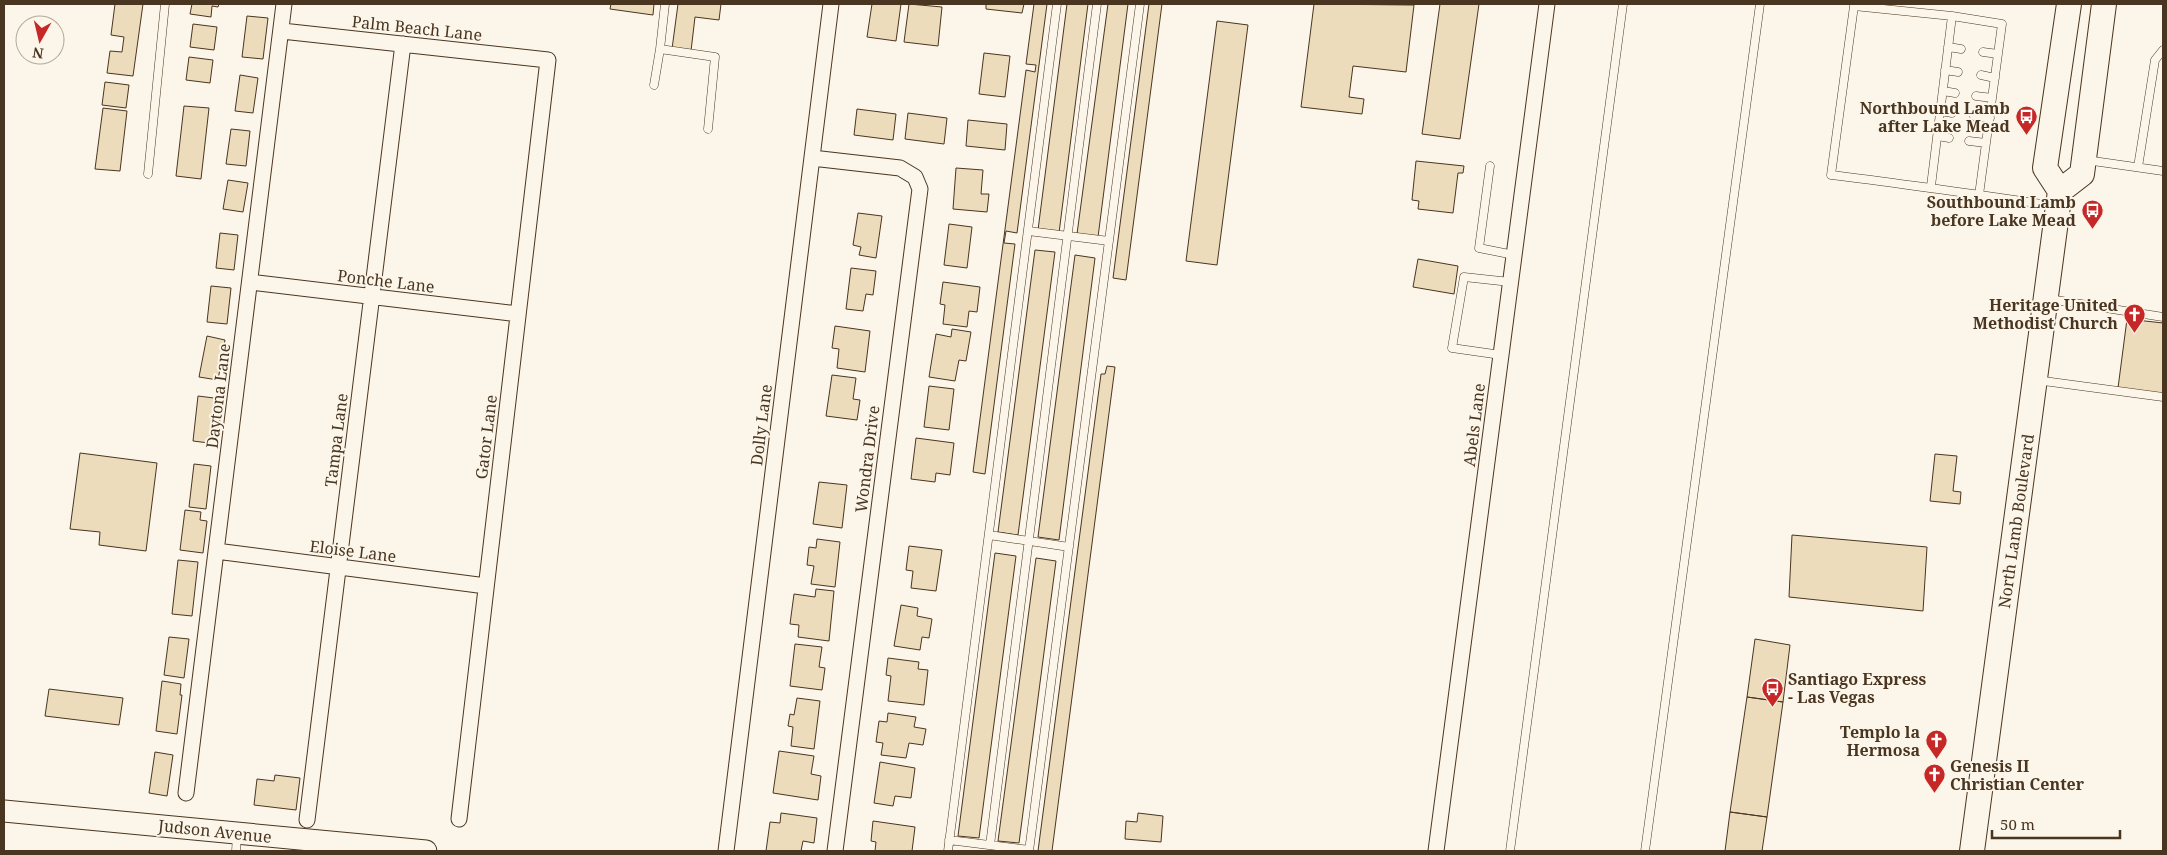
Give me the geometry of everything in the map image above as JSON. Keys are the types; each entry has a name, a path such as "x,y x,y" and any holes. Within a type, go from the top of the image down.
{"main road":[{"path":"2069,4 2045,168 2059,199 2082,174 2104,4"},
{"name":"North Lamb Boulevard","path":"1972,851 2044,298 2059,199"}],"street":[{"name":"Daytona Lane","path":"186,793 284,4"},
{"name":"Dolly Lane","path":"726,851 831,4"},
{"name":"Abels Lane","path":"1436,851 1546,4"},
{"name":"Palm Beach Lane","path":"282,31 548,60"},
{"name":"Tampa Lane","path":"306,830 403,44"},
{"name":"Gator Lane","path":"459,819 548,60"},
{"name":"Wondra Drive","path":"812,158 900,168 915,176 920,189 835,851"},
{"name":"Ponche Lane","path":"250,282 518,314"},
{"name":"Eloise Lane","path":"216,551 486,586"},
{"name":"Judson Avenue","path":"4,811 236,842 306,830 396,850 426,851"}],"lane":[{"path":"148,174 165,4"},
{"path":"654,85 665,4"},
{"path":"948,851 1057,4"},
{"path":"990,845 1097,4"},
{"path":"949,840 1029,851 1140,4"},
{"path":"1510,851 1623,4"},
{"path":"1646,851 1760,4"},
{"path":"1979,195 2002,24 1952,16 1854,5 1831,175 1931,186 1979,195 2059,199"},
{"path":"1931,186 1952,16"},
{"path":"1948,47 1961,48"},
{"path":"660,49 716,57 708,129"},
{"path":"2138,167 2155,60 2163,50"},
{"path":"1983,52 1998,54"},
{"path":"1945,70 1958,72"},
{"path":"1981,75 1995,78"},
{"path":"1943,91 1955,92"},
{"path":"1976,96 1992,98"},
{"path":"1941,111 1952,113"},
{"path":"1974,116 1990,118"},
{"path":"1938,136 1949,138"},
{"path":"1969,141 1986,143"},
{"path":"2084,159 2163,171"},
{"path":"1490,166 1479,248 1514,255"},
{"path":"1028,231 1109,241"},
{"path":"1501,355 1452,348 1464,277 1510,282"},
{"path":"2044,298 2163,317"},
{"path":"2034,380 2163,398"},
{"path":"989,535 1069,547"}],"building":[{"path":"115,4 143,4 133,76 107,73 110,51 122,52 124,37 111,35"},
{"path":"192,4 219,4 218,7 212,6 211,17 190,14"},
{"path":"611,4 654,4 653,15 610,9"},
{"path":"678,4 721,4 719,20 695,17 691,51 672,49"},
{"path":"872,4 901,4 896,41 867,37"},
{"path":"909,4 942,7 938,46 904,42"},
{"path":"986,4 1024,4 1022,13 986,9"},
{"path":"1034,4 1047,4 1017,233 1006,231 1004,243 1015,244 985,474 973,472 1026,70 1035,72 1036,65 1026,64"},
{"path":"1067,4 1088,4 1059,233 1038,230"},
{"path":"1108,4 1128,4 1098,237 1077,234"},
{"path":"1149,4 1162,4 1126,280 1113,278"},
{"path":"1314,4 1414,5 1406,72 1353,66 1349,97 1364,99 1362,114 1301,107"},
{"path":"1440,4 1479,4 1460,139 1422,134"},
{"path":"247,16 268,18 263,59 242,57"},
{"path":"1217,21 1248,25 1217,265 1186,261"},
{"path":"193,24 217,27 214,50 190,47"},
{"path":"984,53 1010,56 1005,97 979,94"},
{"path":"189,57 213,60 210,83 186,80"},
{"path":"240,75 258,78 253,113 235,111"},
{"path":"105,82 129,85 126,108 102,105"},
{"path":"184,106 209,108 201,179 176,176"},
{"path":"103,108 127,111 120,171 95,169"},
{"path":"857,109 896,114 893,140 854,135"},
{"path":"908,113 947,118 944,144 905,139"},
{"path":"968,120 1007,124 1005,150 966,146"},
{"path":"231,129 250,131 246,166 226,164"},
{"path":"1416,161 1464,166 1463,173 1458,173 1453,213 1418,209 1419,201 1412,200"},
{"path":"956,168 983,170 981,194 989,194 987,212 953,209"},
{"path":"228,180 248,183 243,212 223,209"},
{"path":"858,213 882,216 876,258 859,255 861,247 853,245"},
{"path":"949,224 972,227 967,268 944,265"},
{"path":"220,233 238,235 234,270 216,268"},
{"path":"1035,250 1055,252 1018,535 998,532"},
{"path":"1075,255 1095,258 1059,540 1038,537"},
{"path":"1418,259 1458,266 1454,294 1413,287"},
{"path":"851,268 876,271 873,295 866,294 863,311 846,309"},
{"path":"943,282 980,287 977,312 969,311 967,327 943,324 945,305 940,304"},
{"path":"211,286 231,288 227,324 207,322"},
{"path":"2127,319 2163,323 2163,394 2118,388"},
{"path":"835,326 870,331 865,372 837,368 839,349 832,348"},
{"path":"952,329 971,332 966,361 959,360 955,381 929,377 936,334 951,337"},
{"path":"207,336 225,340 218,380 199,377"},
{"path":"1107,366 1115,367 1052,851 1038,851 1101,374 1105,374"},
{"path":"832,375 856,378 853,399 860,400 857,420 826,416"},
{"path":"929,386 954,389 949,430 924,427"},
{"path":"198,396 222,399 219,427 211,426 209,443 193,441"},
{"path":"916,438 954,443 950,475 936,473 935,482 911,479"},
{"path":"80,453 157,463 146,551 99,545 100,532 70,529"},
{"path":"1935,454 1957,456 1953,491 1961,492 1960,504 1930,501"},
{"path":"194,464 211,466 206,509 189,507"},
{"path":"819,482 847,485 842,528 813,524"},
{"path":"185,510 201,512 200,520 207,521 203,553 180,550"},
{"path":"1792,535 1927,547 1923,611 1789,597"},
{"path":"817,539 840,542 835,587 811,584 814,566 807,565 809,547 816,548"},
{"path":"909,546 942,550 936,591 911,588 913,571 906,570"},
{"path":"995,553 1016,556 979,838 958,836"},
{"path":"1036,558 1056,561 1019,843 998,841"},
{"path":"178,560 198,562 192,616 172,614"},
{"path":"816,589 834,591 829,641 798,637 799,625 790,624 794,594 815,597"},
{"path":"901,605 918,608 917,616 932,619 929,638 922,637 920,650 894,646"},
{"path":"169,637 189,639 184,678 164,675"},
{"path":"1755,639 1790,645 1783,702 1747,697"},
{"path":"795,644 822,647 819,667 825,668 822,690 790,686"},
{"path":"888,658 919,662 918,669 928,670 924,705 888,701 891,676 886,675"},
{"path":"162,681 181,684 180,695 182,695 177,734 156,731"},
{"path":"49,689 123,698 119,725 45,716"},
{"path":"1747,697 1783,702 1767,817 1730,812"},
{"path":"797,698 820,701 814,749 791,746 793,727 788,726 790,714 794,715"},
{"path":"888,713 916,717 914,727 926,729 923,745 909,743 906,758 881,755 883,743 876,742 879,721 887,722"},
{"path":"779,751 814,756 811,774 821,776 818,800 773,793"},
{"path":"155,752 173,755 167,796 149,793"},
{"path":"880,762 915,768 911,798 895,796 893,806 874,803"},
{"path":"275,775 300,778 296,810 254,805 257,779 274,781"},
{"path":"1730,812 1767,817 1762,851 1725,851"},
{"path":"781,813 817,818 814,843 803,841 801,851 766,851 770,822 780,823"},
{"path":"1138,813 1163,816 1161,842 1125,839 1126,821 1137,822"},
{"path":"873,821 915,827 912,851 875,851 876,842 871,841"}],"place":[{"name":"Northbound Lamb after Lake Mead","path":"2026,136"},
{"name":"Southbound Lamb before Lake Mead","path":"2092,230"},
{"name":"Heritage United Methodist Church","path":"2134,333"},
{"name":"Santiago Express - Las Vegas","path":"1772,707"},
{"name":"Templo la Hermosa","path":"1936,760"},
{"name":"Genesis II Christian Center","path":"1934,794"}]}
